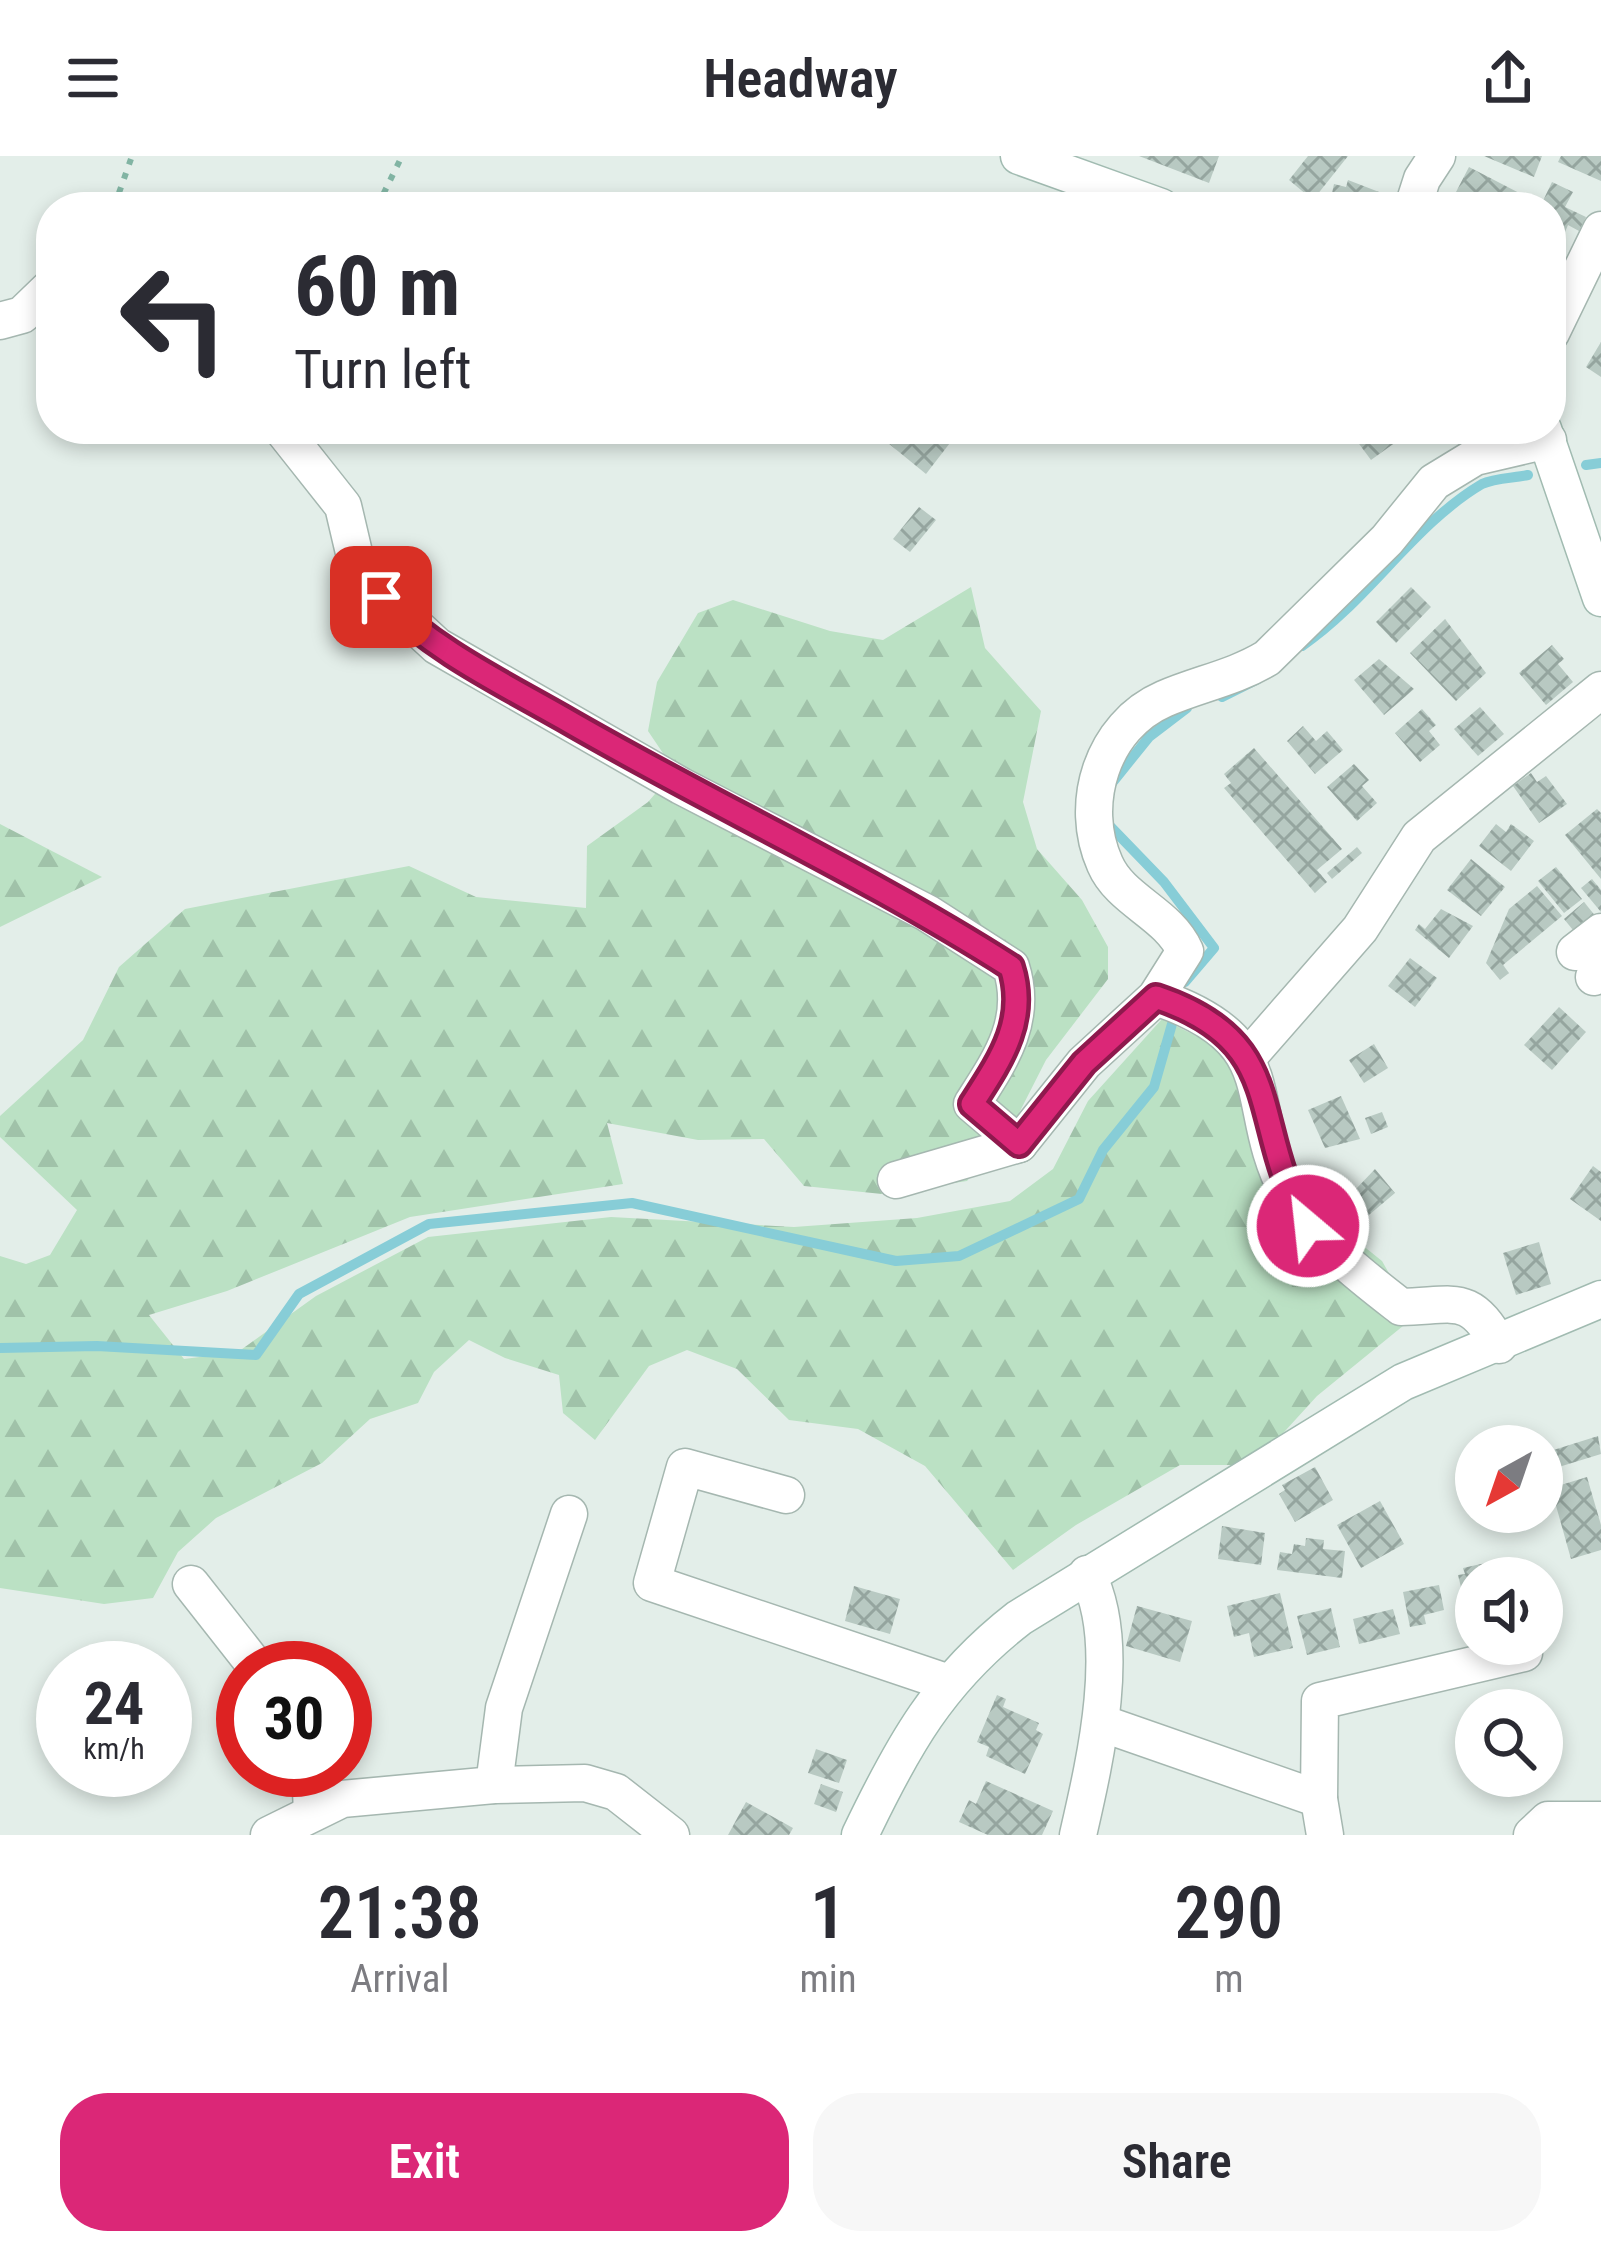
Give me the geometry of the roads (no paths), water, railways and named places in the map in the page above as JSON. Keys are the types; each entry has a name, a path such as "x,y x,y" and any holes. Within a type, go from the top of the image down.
{"street":[{"path":"1019,156 1119,192"},
{"path":"1420,192 1437,156"},
{"path":"1566,302 1601,230"},
{"path":"0,321 22,316 36,302"},
{"path":"294,444 344,506 359,574 437,646 681,786 927,913 1011,967 1020,1005 1016,1024 972,1104 1019,1144"},
{"path":"896,1180 1019,1144 1084,1063 1156,997 1185,950 1176,930 1117,883 1104,862 1093,796 1106,752 1130,722 1160,700 1243,672 1267,658 1387,540 1434,482 1475,457 1515,444"},
{"path":"1549,444 1601,598"},
{"path":"1249,1056 1360,929 1419,837 1601,690"},
{"path":"1156,997 1199,1011 1249,1056 1276,1164 1308,1226 1401,1306 1467,1306 1480,1312 1499,1345"},
{"path":"860,1835 914,1726 980,1648 1087,1574 1403,1382 1601,1299"},
{"path":"786,1495 685,1467 652,1583 949,1683"},
{"path":"494,1785 504,1708 569,1514"},
{"path":"1078,1835 1104,1724 1099,1696 1104,1605 1087,1574"},
{"path":"191,1584 236,1641"},
{"path":"1104,1724 1322,1817 1320,1701 1473,1665"},
{"path":"269,1835 342,1799 494,1785 585,1784 616,1792 670,1835"},
{"path":"311,1797 311,1812"},
{"path":"1532,1835 1548,1820 1601,1820"}],"waterway":[{"path":"1586,465 1601,463"},
{"path":"1302,646 1457,501 1487,482 1528,475"},
{"path":"1222,697 1258,679"},
{"path":"1112,783 1149,737 1187,708"},
{"path":"1107,823 1164,882 1214,948 1185,982"},
{"path":"0,1348 97,1346 256,1355 299,1294 429,1224 632,1203 896,1261 959,1256 1079,1199 1103,1150 1154,1087 1176,1010"}]}
